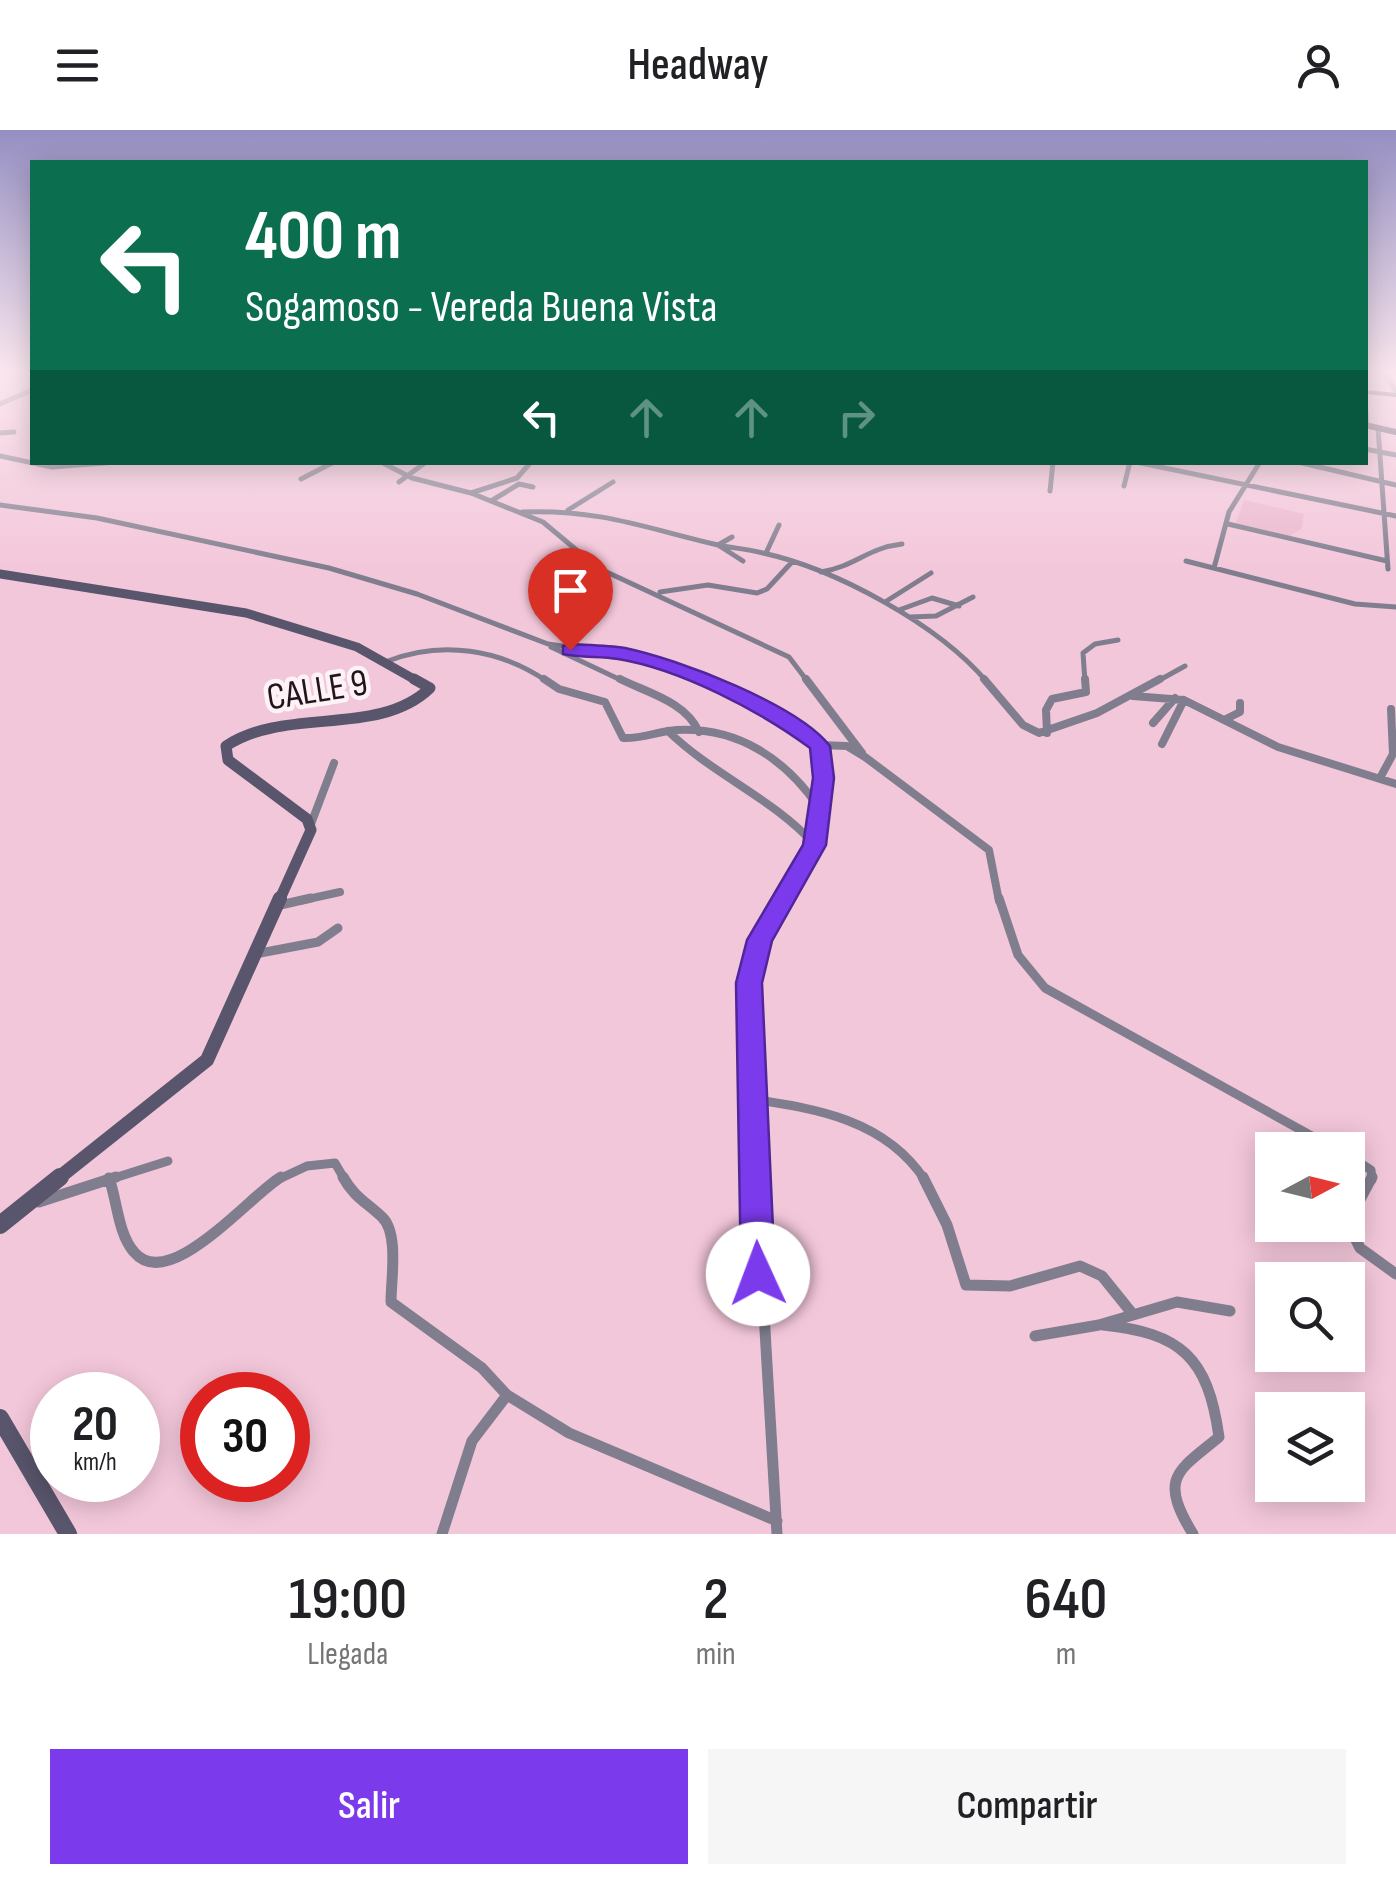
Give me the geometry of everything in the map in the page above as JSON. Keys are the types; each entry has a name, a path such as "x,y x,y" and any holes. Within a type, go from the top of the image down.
{"street":[{"path":"1228,524 1388,565 1379,439"},
{"path":"1368,449 1396,456"},
{"path":"0,456 30,461"},
{"path":"54,465 86,465"},
{"path":"60,465 66,467"},
{"path":"300,479 328,465"},
{"path":"387,465 410,477 522,512 549,525 598,568 790,657 865,756"},
{"path":"399,482 423,465"},
{"path":"471,493 518,478 529,465"},
{"path":"1050,491 1054,465"},
{"path":"1124,486 1132,465"},
{"path":"1153,465 1396,516"},
{"path":"1180,469 1183,465"},
{"path":"1214,568 1229,512 1258,465"},
{"path":"1311,465 1396,485"},
{"path":"410,477 415,489"},
{"path":"428,482 429,494"},
{"path":"568,510 613,482"},
{"path":"490,501 518,484 533,487"},
{"path":"0,505 97,518 328,568 417,594 548,644 572,660 679,707 692,716 700,732"},
{"path":"522,512 568,510 630,520 718,545 766,553 817,572 910,617 978,669 1023,725 1047,733 1130,696 1184,666"},
{"path":"766,553 779,525"},
{"path":"718,545 732,537"},
{"path":"817,572 842,570 875,547 902,544"},
{"path":"718,545 743,561"},
{"path":"1186,561 1355,604 1396,607"},
{"path":"658,593 708,585 763,591 792,562"},
{"path":"885,602 931,573"},
{"name":"CALLE 9","path":"0,574 246,613 311,630 428,682 428,693 405,704 334,720 243,732 226,746 228,760 311,826"},
{"path":"910,617 936,616 973,597"},
{"path":"898,610 932,598 958,606"},
{"path":"1047,733 1046,710 1052,699 1086,692 1082,653 1118,640"},
{"path":"548,644 623,654 717,686 772,710 820,746 841,744 865,756 990,850 996,860 997,889 1012,949 1018,961 1045,988 1305,1132"},
{"path":"388,661 434,647 522,664 559,688 605,702 623,738 700,732 762,748 798,775 820,810"},
{"path":"1130,696 1179,699 1278,748 1396,784"},
{"path":"1153,723 1179,699"},
{"path":"1162,744 1179,699"},
{"path":"1226,719 1240,712 1240,702"},
{"path":"1380,778 1393,754 1392,710"},
{"path":"668,732 702,763 791,816 815,845"},
{"path":"109,1178 133,1252 144,1260 158,1262 177,1259 199,1246 263,1189 321,1161 334,1163 355,1198 385,1219 392,1240 392,1302 406,1318 488,1374 507,1395 568,1432 777,1528 761,1325 750,1099 749,983 760,940 815,845 820,810 820,746"},
{"path":"0,1226 17,1209 196,1074 219,1041 251,954 311,826 334,763"},
{"path":"276,906 340,892"},
{"path":"251,954 318,942 338,928"},
{"path":"750,1099 842,1114 906,1152 918,1165 939,1208 966,1285 983,1288 1039,1282 1080,1266 1102,1276 1131,1312"},
{"path":"17,1209 168,1161"},
{"path":"1365,1166 1371,1170 1372,1182 1365,1194"},
{"path":"1353,1242 1396,1274"},
{"path":"1035,1336 1103,1325 1131,1312 1181,1300 1212,1303 1230,1311"},
{"path":"1103,1325 1156,1332 1172,1339 1200,1374 1218,1437 1184,1461 1176,1474 1175,1490 1193,1534"},
{"path":"442,1534 472,1441 507,1395"},
{"path":"0,1418 68,1534"}],"shaded area":[{"path":"1244,500 1304,514 1302,528 1290,536 1236,523"}],"route":[{"path":"570,650 633,656 734,692 772,710 820,746 824,778 815,845 760,940 749,983 758,1274"}]}
